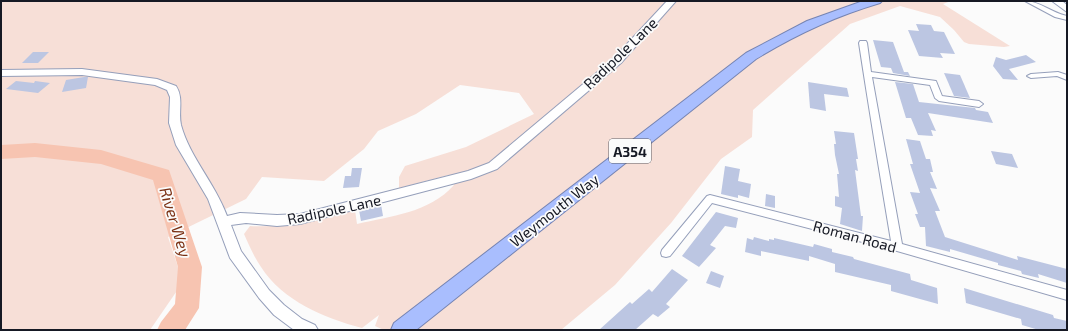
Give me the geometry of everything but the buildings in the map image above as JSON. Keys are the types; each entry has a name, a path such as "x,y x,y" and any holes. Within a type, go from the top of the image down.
{"highway":[{"name":"Weymouth Way","path":"401,330 751,56 801,27 828,16 876,1"}],"street":[{"name":"Radipole Lane","path":"223,224 232,219 244,217 278,220 300,219 471,175 493,166 616,61 672,1"},
{"path":"1028,1 1057,16 1067,18"},
{"path":"1056,1 1067,7"},
{"path":"1062,1 1067,7"},
{"path":"863,42 867,74 897,247"},
{"path":"1,72 82,72 157,82 172,88 175,97 175,123 182,145 214,198 235,254 264,294 279,310 298,324 310,330"},
{"path":"867,74 933,83 939,98 979,104"},
{"path":"1031,76 1058,74 1067,78"},
{"name":"Roman Road","path":"666,253 710,198 897,247 1067,295"}],"shaded area":[{"path":"1,1 951,1 943,4 1010,46 1004,47 969,44 964,42 940,17 900,6 850,24 753,110 752,137 721,159 671,223 615,285 561,330 384,330 375,326 379,315 362,328 348,324 319,313 293,299 281,289 270,279 261,267 244,234 250,226 277,226 316,220 355,210 357,224 396,216 421,208 433,202 454,185 449,175 399,188 399,177 405,166 466,147 534,114 519,93 460,85 416,114 378,131 364,149 324,181 262,177 246,199 168,237 183,282 150,330 1,330"}],"waterway":[{"name":"River Wey","path":"1,152 35,150 101,157 162,175 190,267 187,308 170,330"}]}
